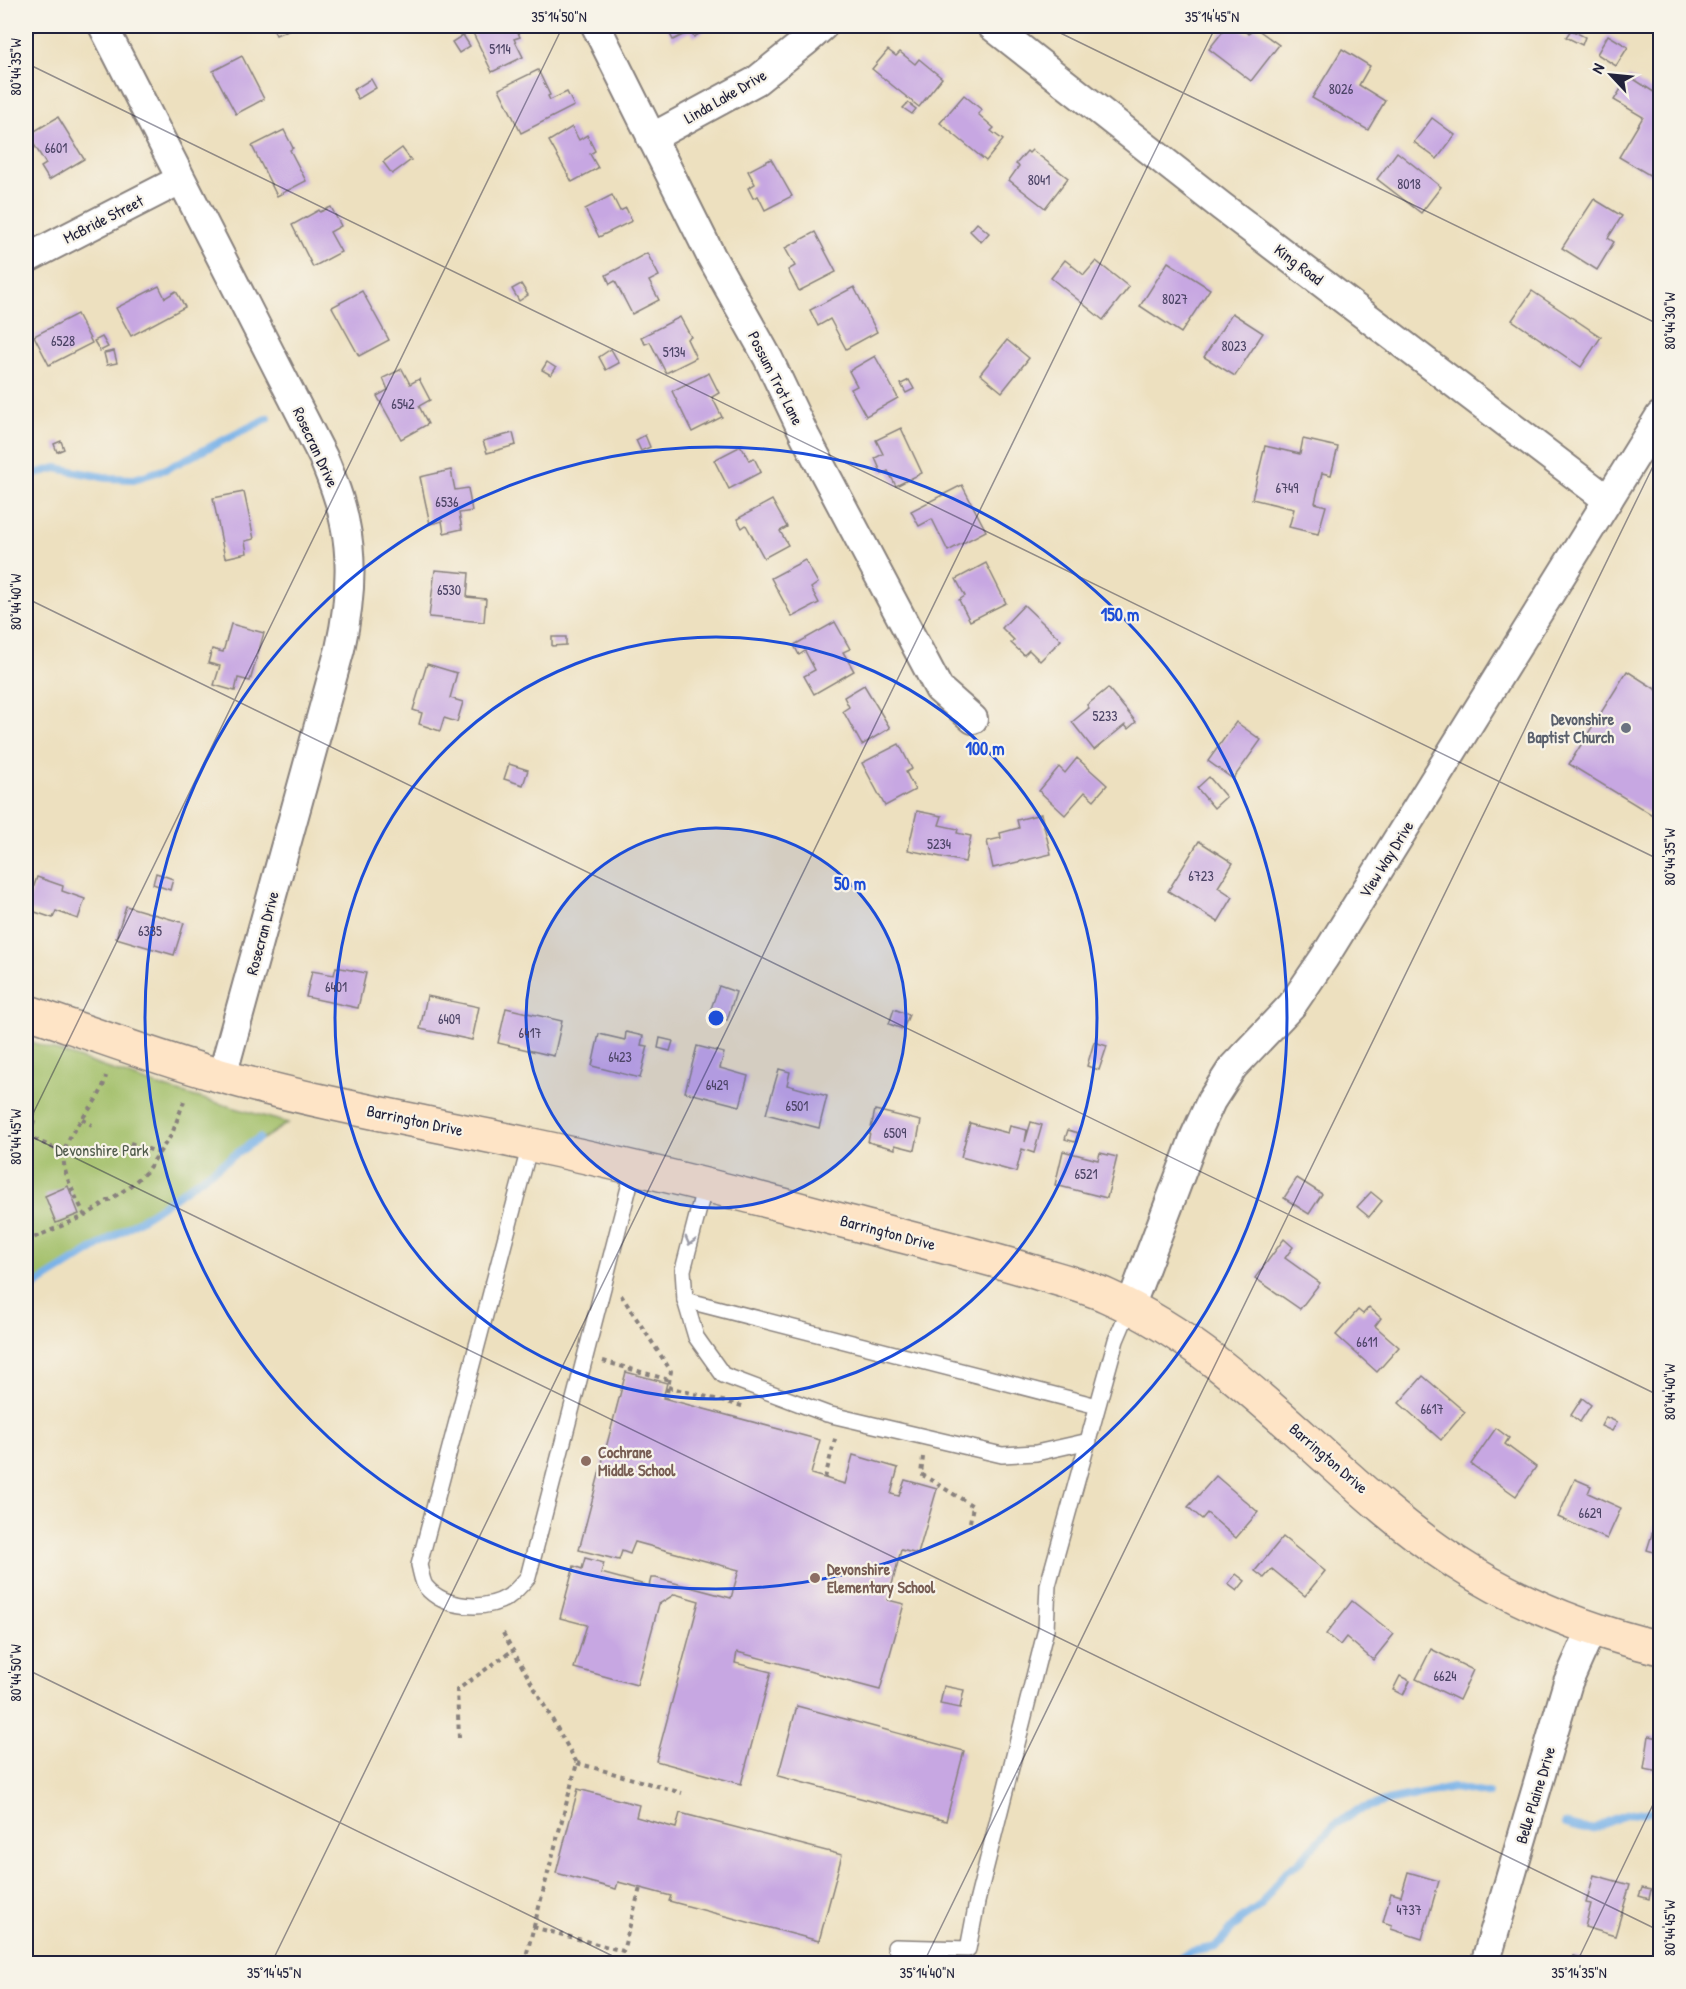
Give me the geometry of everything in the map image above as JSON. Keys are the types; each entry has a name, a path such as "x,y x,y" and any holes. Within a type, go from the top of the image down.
{"street":[{"name":"Rosecran Drive","path":"103,26 323,458 337,492 346,525 349,589 340,649 222,1076"},
{"name":"Possum Trot Lane","path":"596,26 711,256 768,358 805,436 939,689 973,719"},
{"name":"Linda Lake Drive","path":"651,138 756,81 823,26"},
{"name":"King Road","path":"992,26 1221,206 1608,500"},
{"name":"McBride Street","path":"26,259 180,180"},
{"name":"View Way Drive","path":"1130,1307 1195,1136 1211,1101 1233,1067 1292,1005 1324,958 1660,416"},
{"name":"Barrington Drive","path":"26,1011 222,1076 705,1185 1003,1263 1105,1295 1150,1318 1196,1348 1248,1388 1394,1515 1453,1561 1533,1606 1621,1638 1660,1648"},
{"name":"Belle Plaine Drive","path":"1485,1964 1568,1682 1592,1628"}],"lane":[{"path":"530,1144 419,1565 425,1587 443,1599 468,1606 492,1605 510,1596 528,1577 634,1168"},
{"path":"705,1185 683,1270 685,1300 696,1337 723,1375 826,1414 1002,1455 1036,1453 1089,1441"},
{"path":"685,1300 1096,1406"},
{"path":"895,1947 968,1949 977,1902 1046,1629 1048,1585 1089,1441 1096,1406 1116,1340 1130,1307"}],"path":[{"path":"85,1216 67,1176 64,1153 82,1119 98,1098 106,1076"},
{"path":"26,1095 36,1116 28,1135 32,1148"},
{"path":"26,1241 85,1216 146,1172 172,1134 184,1101"},
{"path":"82,1119 92,1125"},
{"path":"28,1135 64,1153"},
{"path":"130,1143 160,1153"},
{"path":"618,1290 671,1371 666,1399"},
{"path":"605,1362 669,1380"},
{"path":"668,1387 748,1408"},
{"path":"825,1478 836,1433"},
{"path":"923,1457 921,1474 973,1506 970,1522"},
{"path":"503,1633 577,1763 682,1793"},
{"path":"459,1738 457,1690 513,1650"},
{"path":"524,1964 577,1763"},
{"path":"533,1927 623,1951 640,1888"}],"green space":[{"name":"Devonshire Park","path":"26,1040 161,1087 288,1123 26,1291"}],"building":[{"path":"26,26 44,26 29,33 26,31"},
{"path":"196,26 217,26 201,34"},
{"path":"286,26 288,30 276,35 272,27"},
{"path":"478,26 515,26 520,37 514,39 523,57 492,72 471,29"},
{"path":"666,26 704,26 706,30 694,37 691,31 673,40"},
{"path":"1227,26 1236,26 1249,34 1254,27 1279,45 1251,81 1209,49"},
{"path":"1571,30 1585,37 1582,45 1566,37"},
{"path":"463,35 470,46 459,53 452,42"},
{"path":"1608,35 1628,47 1616,66 1597,54"},
{"path":"1342,49 1370,66 1359,85 1385,101 1368,130 1312,98"},
{"path":"888,50 896,56 900,52 915,64 919,59 942,78 919,107 872,69"},
{"path":"242,56 264,99 236,114 213,71"},
{"path":"538,70 550,95 548,96 550,100 567,92 574,106 521,133 499,89"},
{"path":"1629,76 1660,96 1660,160 1651,176 1619,157 1643,117 1614,100"},
{"path":"371,79 376,88 358,99 353,90"},
{"path":"964,95 982,110 978,114 994,128 991,131 1003,140 986,161 940,123"},
{"path":"908,103 916,109 912,114 903,108"},
{"path":"58,117 84,159 49,180 41,167 46,164 28,135"},
{"path":"1432,118 1455,135 1437,159 1414,142"},
{"path":"572,127 579,140 587,135 595,151 590,154 598,168 572,182 549,141"},
{"path":"284,130 293,148 290,150 306,181 277,196 252,146"},
{"path":"402,148 411,160 392,174 383,162"},
{"path":"1032,150 1068,178 1045,208 1009,180 1019,166 1016,164 1027,151 1029,153"},
{"path":"1397,152 1441,187 1421,213 1377,179"},
{"path":"771,159 792,196 765,210 758,196 753,198 748,188 755,184 748,171"},
{"path":"612,195 620,211 626,208 632,221 599,237 585,209"},
{"path":"1594,199 1622,216 1608,238 1614,242 1597,270 1562,248"},
{"path":"331,207 341,226 330,232 341,252 313,267 292,225 319,210 320,212"},
{"path":"977,223 989,233 981,242 970,231"},
{"path":"815,232 836,272 799,291 788,270 795,266 785,248"},
{"path":"647,253 659,276 649,281 659,300 632,314 615,281 610,284 606,275"},
{"path":"1065,260 1084,275 1096,261 1129,287 1103,320 1051,278"},
{"path":"1168,262 1210,289 1181,333 1140,306"},
{"path":"521,284 528,295 519,301 512,289"},
{"path":"159,286 165,298 176,291 185,307 131,336 116,308"},
{"path":"854,287 877,332 846,349 830,319 818,326 810,310"},
{"path":"362,291 389,340 359,356 332,307"},
{"path":"1532,291 1601,337 1581,367 1512,320"},
{"path":"1232,313 1263,333 1235,376 1204,357"},
{"path":"77,314 92,343 49,365 34,336"},
{"path":"680,317 691,337 687,339 696,358 666,373 650,342 645,344 641,337"},
{"path":"102,337 108,347 100,351 94,341"},
{"path":"1007,340 1029,358 1002,392 980,374"},
{"path":"611,349 619,363 606,370 599,357"},
{"path":"114,351 117,363 107,365 104,353"},
{"path":"875,356 898,398 866,416 851,389 857,386 849,371"},
{"path":"547,362 556,368 551,375 542,370"},
{"path":"402,369 410,384 419,379 430,400 419,406 428,424 401,439 377,396 388,390 383,378"},
{"path":"709,373 719,393 712,397 722,417 692,432 672,391"},
{"path":"909,380 914,389 906,393 901,384"},
{"path":"901,428 922,473 896,486 888,471 882,474 875,458 883,454 876,440"},
{"path":"513,433 516,445 487,453 483,441"},
{"path":"645,435 650,447 641,451 636,440"},
{"path":"1303,439 1338,447 1331,475 1322,473 1315,503 1326,506 1318,534 1289,527 1294,509 1252,499 1265,446 1300,454"},
{"path":"61,441 64,449 57,452 54,444"},
{"path":"741,446 749,460 754,458 761,472 729,489 714,460"},
{"path":"451,470 455,490 468,488 472,511 459,513 462,529 444,533 442,521 430,524 420,477"},
{"path":"962,485 986,531 948,551 932,519 919,526 911,511"},
{"path":"244,492 254,539 245,541 247,553 225,558 213,498"},
{"path":"772,500 787,527 780,531 788,545 764,558 746,525 742,528 737,519"},
{"path":"805,560 818,583 811,588 819,603 792,617 771,578"},
{"path":"986,563 1006,603 970,621 959,600 965,596 956,579"},
{"path":"435,570 469,573 467,597 486,599 484,622 429,617"},
{"path":"1024,605 1061,640 1040,661 1029,650 1024,655 1011,643 1014,640 1002,628"},
{"path":"835,622 850,649 843,652 854,671 814,694 804,676 815,670 805,651 799,655 794,645"},
{"path":"231,624 264,633 250,681 238,678 235,691 214,685 220,666 208,663 212,649 223,652"},
{"path":"552,637 566,637 566,645 552,646"},
{"path":"427,664 457,673 450,698 463,702 457,722 444,718 440,731 419,724 422,713 413,710"},
{"name":"Devonshire Baptist Church","path":"1627,671 1660,692 1660,805 1654,816 1569,764"},
{"path":"864,685 890,728 862,745 843,711 849,707 844,697"},
{"path":"1108,688 1136,722 1128,729 1125,725 1094,750 1072,722 1089,708 1087,705"},
{"path":"1236,722 1261,740 1233,779 1208,761"},
{"path":"899,744 912,769 906,772 915,790 885,806 862,763"},
{"path":"1077,758 1107,785 1094,800 1085,792 1065,815 1039,791 1059,767 1065,773"},
{"path":"509,764 528,770 523,785 504,779"},
{"path":"1209,777 1226,797 1214,808 1197,788"},
{"path":"917,811 942,816 939,825 958,829 957,833 971,836 965,862 908,850"},
{"path":"1041,814 1051,854 993,868 987,841 1001,838 1000,833 1019,828 1017,820"},
{"path":"1199,841 1233,863 1218,887 1233,897 1218,922 1168,891"},
{"path":"156,873 173,879 170,890 153,884"},
{"path":"37,877 63,886 62,891 85,899 78,919 56,911 53,918 26,909"},
{"path":"126,906 184,923 174,955 116,938"},
{"path":"336,967 366,973 358,1008 306,997 312,971 334,975"},
{"path":"719,986 736,992 727,1020 709,1014"},
{"path":"427,996 479,1007 472,1040 420,1029"},
{"path":"506,1008 562,1021 554,1056 498,1043"},
{"path":"894,1009 909,1015 903,1029 889,1024"},
{"path":"626,1032 643,1036 641,1045 648,1046 640,1078 592,1066 599,1034 625,1040"},
{"path":"660,1038 673,1041 670,1051 658,1048"},
{"path":"1094,1042 1107,1046 1099,1070 1087,1066"},
{"path":"697,1046 724,1053 720,1068 748,1076 740,1106 685,1092"},
{"path":"779,1069 790,1072 787,1085 827,1096 819,1128 766,1114"},
{"path":"875,1110 921,1121 915,1150 895,1145 895,1149 868,1142"},
{"path":"1031,1122 1042,1125 1034,1153 1022,1149 1016,1172 961,1157 970,1123 1008,1133 1010,1126 1027,1130 1025,1142"},
{"path":"1068,1130 1078,1133 1075,1142 1065,1139"},
{"path":"1063,1151 1098,1160 1100,1153 1117,1157 1107,1198 1055,1185"},
{"path":"1297,1178 1322,1194 1309,1214 1284,1198"},
{"path":"68,1186 79,1214 56,1223 45,1196"},
{"path":"1371,1192 1382,1201 1369,1217 1357,1207"},
{"path":"1284,1239 1293,1247 1285,1258 1320,1283 1300,1309 1255,1278"},
{"path":"1369,1307 1381,1318 1375,1326 1399,1347 1377,1372 1336,1335 1358,1310 1363,1314"},
{"name":"Devonshire Elementary School","path":"626,1372 667,1383 663,1398 820,1440 811,1474 845,1484 853,1455 898,1468 891,1494 899,1496 905,1480 937,1489 918,1554 901,1550 888,1600 904,1604 880,1690 737,1652 735,1663 771,1672 741,1784 656,1761 699,1601 675,1594 659,1604 637,1685 574,1668 587,1625 560,1618 574,1566 582,1569 585,1558 604,1563 601,1573 649,1586 651,1578 656,1578 731,1598 739,1570 635,1542 630,1554 622,1551 619,1560 579,1550"},
{"path":"1423,1376 1465,1412 1441,1440 1399,1403"},
{"path":"1582,1398 1591,1405 1580,1422 1571,1415"},
{"path":"1606,1417 1617,1422 1612,1431 1601,1426"},
{"path":"1496,1428 1509,1438 1505,1444 1536,1467 1516,1496 1471,1464"},
{"path":"1216,1476 1258,1512 1236,1538 1207,1513 1202,1519 1188,1507"},
{"path":"1575,1479 1591,1486 1588,1493 1621,1508 1607,1539 1558,1517"},
{"path":"1657,1518 1660,1519 1660,1554 1647,1550"},
{"path":"1283,1537 1325,1571 1305,1596 1272,1569 1264,1578 1255,1571"},
{"path":"1236,1574 1245,1581 1237,1591 1228,1584"},
{"path":"1352,1601 1394,1634 1373,1660 1346,1637 1340,1645 1326,1634"},
{"path":"1431,1649 1473,1670 1459,1700 1416,1679"},
{"path":"1400,1676 1410,1681 1403,1695 1393,1690"},
{"path":"944,1686 964,1690 960,1708 940,1704"},
{"path":"797,1706 964,1751 946,1821 778,1776"},
{"path":"1649,1736 1660,1738 1660,1772 1644,1769"},
{"path":"578,1789 639,1805 636,1817 676,1828 680,1813 842,1855 819,1941 669,1901 671,1896 618,1882 616,1889 556,1873"},
{"path":"1408,1872 1439,1881 1422,1939 1391,1929 1392,1925 1383,1922 1391,1893 1401,1896"},
{"path":"1594,1875 1630,1885 1615,1936 1585,1927 1591,1904 1586,1903"},
{"path":"1642,1888 1651,1890 1649,1899 1639,1896"},
{"path":"1574,1956 1597,1963 1597,1964 1571,1964"},
{"path":"1359,1959 1371,1963 1371,1964 1357,1964"}],"waterway":[{"path":"26,476 56,468 109,478 134,479 166,469 268,418"},
{"path":"26,1291 154,1211 259,1138"},
{"path":"1171,1964 1190,1952 1216,1947 1240,1920 1260,1906 1284,1873 1298,1863 1334,1825 1358,1810 1387,1801 1453,1788 1488,1794"},
{"path":"1565,1824 1591,1829 1628,1815 1660,1811"},
{"path":"26,1957 30,1964"}],"place":[{"name":"Devonshire Baptist Church","path":"1626,728"},
{"name":"Cochrane Middle School","path":"586,1461"},
{"name":"Devonshire Elementary School","path":"815,1578"}]}
